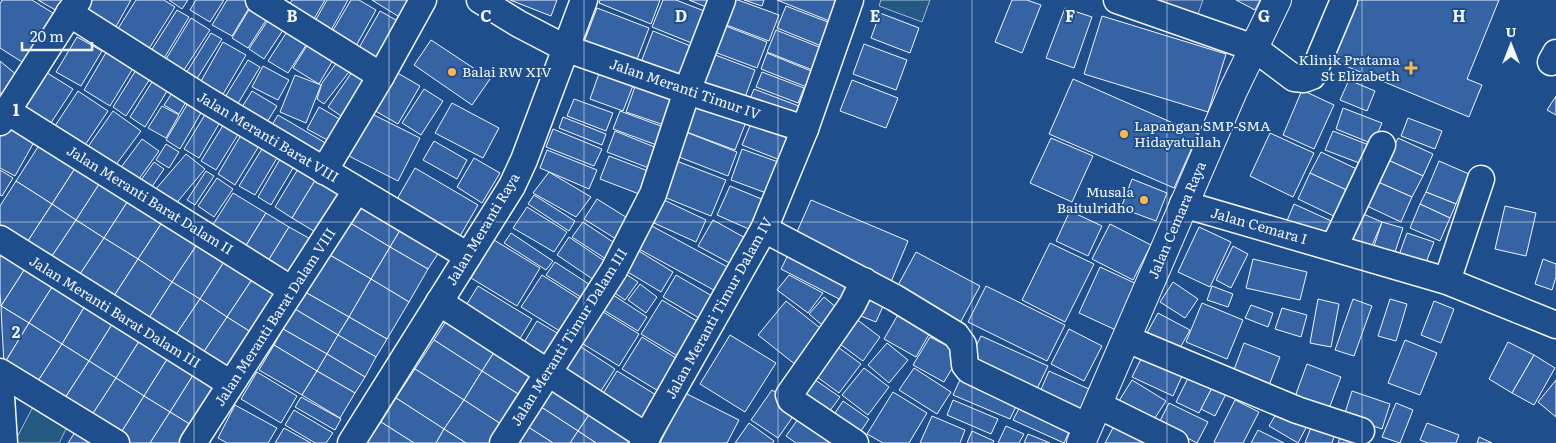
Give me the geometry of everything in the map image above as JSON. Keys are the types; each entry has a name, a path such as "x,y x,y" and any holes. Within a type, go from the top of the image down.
{"main road":[{"name":"Jalan Cemara Raya","path":"1089,425 1183,204 1278,0"}],"street":[{"path":"258,0 381,76"},
{"path":"324,171 381,76 423,0"},
{"name":"Jalan Meranti Timur IV","path":"480,0 518,24 565,48 687,91 805,129"},
{"name":"Jalan Meranti Raya","path":"351,443 512,186 524,160 584,0"},
{"name":"Jalan Meranti Timur Dalam III","path":"503,443 614,270 653,194 687,91 722,0"},
{"name":"Jalan Meranti Timur Dalam IV","path":"645,440 764,229 805,129 850,0"},
{"path":"1117,0 1254,48 1294,78 1304,80 1312,76 1344,0"},
{"path":"4,117 73,7"},
{"name":"Jalan Meranti Barat VIII","path":"73,7 324,171 468,256"},
{"name":"Jalan Meranti Barat Dalam II","path":"4,117 292,290"},
{"path":"1334,247 1382,145"},
{"path":"1447,280 1481,179"},
{"name":"Jalan Meranti Barat Dalam VIII","path":"193,443 356,191"},
{"name":"Jalan Cemara I","path":"1183,204 1447,280 1556,325"},
{"path":"764,229 864,281 956,335 963,345 966,365 969,370 1089,425 1175,443"},
{"name":"Jalan Meranti Barat Dalam III","path":"0,239 231,384"},
{"path":"855,443 791,400 789,395 852,305 864,281"},
{"path":"439,302 549,373 645,440"},
{"path":"1126,339 1296,410 1360,431"},
{"path":"0,372 116,443"},
{"path":"0,381 4,443"}],"shaded area":[{"path":"881,0 930,0 922,22 879,6"},
{"path":"1157,0 1203,0 1198,14"},
{"path":"35,403 70,421 59,443 14,443"}],"building":[{"path":"2,0 32,0 61,18 30,67 0,48 0,4"},
{"path":"38,0 66,0 59,12"},
{"path":"90,0 131,0 114,30 83,12"},
{"path":"136,0 164,0 175,7 145,55 114,35"},
{"path":"169,0 188,0 182,9"},
{"path":"196,0 224,0 210,22 190,10"},
{"path":"227,0 248,0 252,3 232,36 212,25"},
{"path":"292,0 325,0 311,24 286,10"},
{"path":"327,0 348,0 330,32 314,23"},
{"path":"351,0 359,0 376,10 356,46 332,32"},
{"path":"372,0 412,0 401,18"},
{"path":"510,0 557,0 551,16"},
{"path":"600,0 660,0 651,24 599,3"},
{"path":"663,0 676,0 712,14 699,46 652,27"},
{"path":"689,0 715,0 711,9"},
{"path":"729,0 738,0 779,15 769,41 721,23"},
{"path":"744,0 764,0 762,6"},
{"path":"777,0 841,0 832,22"},
{"path":"1012,0 1027,0 1041,5 1022,53 995,42"},
{"path":"1236,0 1260,0 1255,10"},
{"name":"Klinik Pratama St Elizabeth","path":"1347,0 1499,0 1467,79 1482,85 1469,117 1324,57"},
{"path":"253,3 270,14 248,48 232,38"},
{"path":"786,6 833,24 824,47 777,28"},
{"path":"597,8 649,28 636,62 584,42"},
{"path":"1065,8 1092,17 1074,68 1046,58"},
{"path":"177,10 189,17 160,65 147,57"},
{"path":"380,11 403,24 379,66 356,53"},
{"path":"880,13 919,28 910,53 871,38"},
{"path":"272,14 287,24 264,59 249,49"},
{"path":"1102,16 1226,54 1208,112 1084,74"},
{"path":"191,18 210,30 180,76 163,64"},
{"path":"723,25 767,42 757,68 712,51"},
{"path":"290,27 310,39 288,73 268,61"},
{"path":"776,30 824,49 815,71 767,52"},
{"path":"653,31 698,49 684,83 640,65"},
{"path":"211,33 222,39 193,85 183,78"},
{"path":"77,37 102,51 81,86 56,72"},
{"path":"311,39 336,55 319,84 293,68"},
{"name":"Balai RW XIV","path":"431,40 490,79 472,105 414,65"},
{"path":"223,42 246,55 222,96 200,83"},
{"path":"111,44 138,60 110,106 84,90"},
{"path":"864,44 907,60 896,90 853,74"},
{"path":"710,53 755,70 743,103 698,87"},
{"path":"767,53 816,73 809,88 761,69"},
{"path":"340,58 352,68 324,104 317,99 322,83"},
{"path":"248,60 260,67 234,110 222,102"},
{"path":"0,61 18,76 3,95 0,93"},
{"path":"141,62 155,71 126,116 113,107"},
{"path":"602,65 636,78 623,111 590,99"},
{"path":"263,66 289,80 278,100 252,87"},
{"path":"354,69 370,80 344,118 328,107"},
{"path":"44,71 73,89 47,129 19,110"},
{"path":"394,71 420,86 398,124 372,109"},
{"path":"762,72 804,88 798,103 756,87"},
{"path":"157,74 172,83 145,127 130,117"},
{"path":"295,75 321,85 306,123 280,112"},
{"path":"638,78 682,93 670,127 626,112"},
{"name":"Lapangan SMP-SMA Hidayatullah","path":"1073,79 1198,134 1174,188 1049,134"},
{"path":"852,80 898,98 886,128 840,111"},
{"path":"1349,80 1375,91 1367,111 1340,100"},
{"path":"176,87 190,95 179,114 164,105"},
{"path":"424,89 443,101 421,135 402,123"},
{"path":"754,89 804,108 799,124 747,106"},
{"path":"1302,90 1334,105 1314,149 1283,135"},
{"path":"78,91 108,111 81,151 51,132"},
{"path":"252,91 277,106 262,130 237,115"},
{"path":"1556,96 1556,115 1547,110"},
{"path":"191,98 205,106 180,149 166,140"},
{"path":"574,99 613,113 606,131 567,116"},
{"path":"452,103 499,128 483,158 435,133"},
{"path":"694,103 746,122 735,150 684,131"},
{"path":"162,106 179,115 166,138 148,128"},
{"path":"319,107 343,121 331,142 307,129"},
{"path":"209,108 223,117 199,158 184,149"},
{"path":"1343,108 1382,123 1373,144 1336,129"},
{"path":"113,111 141,131 112,170 85,151"},
{"path":"366,111 420,138 398,181 345,154"},
{"path":"620,111 669,129 662,147 613,129"},
{"path":"278,115 329,145 319,164 267,133"},
{"path":"563,117 606,134 602,145 559,128"},
{"path":"1408,118 1442,131 1435,149 1401,136"},
{"path":"9,119 38,135 15,176 0,168 0,135"},
{"path":"227,119 242,128 216,170 201,161"},
{"path":"752,121 789,136 780,160 742,145"},
{"path":"553,129 602,149 594,166 546,147"},
{"path":"244,130 262,141 235,185 218,174"},
{"path":"615,131 662,150 654,170 607,152"},
{"path":"683,131 737,152 728,176 674,155"},
{"path":"1333,131 1369,145 1362,164 1325,150"},
{"path":"1270,133 1314,153 1293,197 1250,176"},
{"path":"45,136 81,159 52,204 16,181"},
{"path":"1051,138 1093,156 1072,202 1030,183"},
{"path":"1398,138 1433,154 1423,176 1388,160"},
{"path":"142,139 159,151 136,183 119,170"},
{"path":"434,141 467,160 457,179 423,160"},
{"path":"166,144 179,152 169,168 156,160"},
{"path":"265,144 280,153 255,195 239,186"},
{"path":"742,149 781,163 769,194 731,180"},
{"path":"547,150 597,170 589,189 540,168"},
{"path":"1321,152 1361,171 1351,192 1310,173"},
{"path":"186,154 205,169 174,206 155,190"},
{"path":"283,154 296,163 271,205 258,197"},
{"path":"609,156 656,174 647,197 600,179"},
{"path":"474,158 500,173 482,203 457,187"},
{"path":"81,159 105,175 76,220 52,204"},
{"path":"674,160 726,180 711,216 659,195"},
{"path":"1388,160 1423,176 1412,197 1378,182"},
{"path":"1439,161 1469,174 1456,204 1426,192"},
{"path":"154,162 164,169 147,194 136,187"},
{"path":"301,164 319,174 292,218 275,207"},
{"path":"415,168 478,205 456,243 393,206"},
{"path":"0,170 13,178 2,196 0,195"},
{"path":"206,171 214,176 195,205 187,200"},
{"path":"549,172 591,197 576,217 533,193"},
{"path":"1310,173 1351,192 1338,218 1298,199"},
{"path":"319,174 343,190 317,233 292,218"},
{"path":"105,175 133,193 104,238 76,220"},
{"path":"217,178 233,189 214,217 198,206"},
{"name":"Musala Baitulridho","path":"1132,179 1167,193 1156,221 1121,208"},
{"path":"16,181 52,204 26,244 0,227 0,206"},
{"path":"1378,182 1412,197 1401,222 1367,206"},
{"path":"730,186 764,200 751,230 717,215"},
{"path":"1426,192 1456,204 1450,218 1420,204"},
{"path":"133,193 167,215 138,259 104,238"},
{"path":"233,193 266,213 242,252 209,231"},
{"path":"534,195 575,221 569,231 528,204"},
{"path":"597,199 629,219 616,239 584,219"},
{"path":"664,200 706,220 696,242 654,223"},
{"path":"811,200 908,241 891,282 793,241"},
{"path":"359,201 402,227 390,247 347,221"},
{"path":"52,204 76,220 50,259 26,244"},
{"path":"1294,204 1338,224 1330,241 1286,223"},
{"path":"1420,204 1450,218 1440,241 1410,228"},
{"path":"1505,206 1536,213 1526,256 1495,249"},
{"path":"527,207 567,232 554,252 513,228"},
{"path":"1070,211 1102,226 1088,256 1056,241"},
{"path":"266,213 289,227 265,266 242,252"},
{"path":"1361,213 1382,222 1371,248 1350,239"},
{"path":"167,215 202,237 172,282 138,259"},
{"path":"76,220 104,238 78,277 50,259"},
{"path":"713,220 749,240 735,266 698,246"},
{"path":"347,221 390,247 371,279 328,254"},
{"path":"583,222 619,246 609,261 572,237"},
{"path":"1382,222 1403,228 1394,255 1373,249"},
{"path":"1110,224 1151,245 1133,280 1092,259"},
{"path":"650,225 733,270 721,294 637,248"},
{"path":"289,227 314,241 290,281 265,266"},
{"path":"402,227 441,249 428,269 390,247"},
{"path":"1199,227 1231,242 1210,287 1178,272"},
{"path":"511,233 553,261 546,270 504,243"},
{"path":"1407,233 1434,242 1425,265 1399,255"},
{"path":"202,237 229,254 200,299 172,282"},
{"path":"569,237 606,262 594,280 557,255"},
{"path":"104,238 138,259 112,299 78,277"},
{"path":"494,240 540,268 517,306 471,278"},
{"path":"1050,243 1094,264 1065,322 1022,300"},
{"path":"0,246 28,264 1,306 0,294"},
{"path":"1233,246 1248,254 1231,288 1216,280"},
{"path":"390,247 428,269 409,302 371,279"},
{"path":"792,247 856,280 845,302 781,269"},
{"path":"634,248 673,272 661,292 621,268"},
{"path":"916,252 980,286 960,323 896,289"},
{"path":"229,254 257,272 227,317 200,299"},
{"path":"328,254 371,279 349,317 305,292"},
{"path":"138,259 172,282 147,321 112,299"},
{"path":"1253,259 1307,272 1300,300 1246,288"},
{"path":"1543,259 1556,264 1556,277 1552,290 1535,284"},
{"path":"555,262 595,288 587,301 546,275"},
{"path":"28,264 56,281 29,323 1,306"},
{"path":"1100,267 1139,285 1118,331 1079,313"},
{"path":"621,271 638,282 625,300 609,289"},
{"path":"257,272 286,291 257,336 227,317"},
{"path":"542,275 586,303 566,335 521,307"},
{"path":"676,275 719,300 706,322 663,297"},
{"path":"789,275 823,293 808,313 777,290"},
{"path":"371,279 409,302 387,339 349,317"},
{"path":"56,281 88,301 62,344 29,323"},
{"path":"172,282 200,299 173,339 147,321"},
{"path":"1173,282 1198,299 1185,318 1160,302"},
{"path":"640,284 657,297 646,313 628,300"},
{"path":"865,285 888,295 876,322 853,313"},
{"path":"478,286 532,319 516,345 462,312"},
{"path":"986,286 1065,325 1047,361 968,322"},
{"path":"1212,286 1233,294 1228,307 1207,300"},
{"path":"607,291 647,317 638,331 597,306"},
{"path":"305,292 349,317 338,335 295,309"},
{"path":"824,297 843,313 828,330 809,314"},
{"path":"200,299 227,317 201,356 173,339"},
{"path":"1318,299 1339,304 1331,347 1310,343"},
{"path":"1353,299 1372,306 1354,356 1335,350"},
{"path":"1390,299 1407,304 1396,341 1378,336"},
{"path":"662,300 707,327 686,361 641,334"},
{"path":"88,301 116,318 89,361 62,344"},
{"path":"786,301 829,335 801,369 758,335"},
{"path":"1434,301 1454,309 1441,343 1421,335"},
{"path":"1202,303 1243,320 1227,359 1186,342"},
{"path":"1251,305 1273,313 1268,327 1245,318"},
{"path":"1,306 29,323 4,364 2,328"},
{"path":"903,306 935,324 916,357 884,339"},
{"path":"595,307 639,334 619,366 575,339"},
{"path":"1282,308 1307,315 1301,337 1275,329"},
{"path":"295,309 338,335 327,354 283,329"},
{"path":"1158,313 1190,330 1176,355 1144,338"},
{"path":"450,315 498,346 482,371 434,340"},
{"path":"851,315 880,337 863,361 833,339"},
{"path":"227,317 257,336 231,375 201,356"},
{"path":"349,317 387,339 376,357 338,335"},
{"path":"116,318 143,335 116,378 89,361"},
{"path":"537,321 564,337 547,365 520,349"},
{"path":"29,323 62,344 36,384 4,364"},
{"path":"283,329 327,354 317,371 274,345"},
{"path":"1069,329 1102,346 1084,381 1051,364"},
{"path":"143,335 171,353 144,396 116,378"},
{"path":"338,335 376,357 365,377 327,354"},
{"path":"730,335 776,363 745,412 700,384"},
{"path":"981,336 1048,366 1034,395 967,365"},
{"path":"642,337 684,363 665,395 622,369"},
{"path":"930,337 961,353 944,382 913,365"},
{"path":"434,340 482,371 464,400 415,369"},
{"path":"1405,340 1437,353 1420,395 1388,383"},
{"path":"831,342 861,364 839,393 809,371"},
{"path":"1508,342 1534,355 1512,393 1489,379"},
{"path":"575,343 615,369 597,397 556,370"},
{"path":"887,343 908,360 889,383 868,365"},
{"path":"1244,343 1280,357 1268,388 1232,375"},
{"path":"62,344 89,361 63,401 36,384"},
{"path":"274,345 317,371 302,395 259,370"},
{"path":"498,346 542,374 526,399 482,371"},
{"path":"171,353 197,369 170,412 144,396"},
{"path":"327,354 365,377 355,393 317,371"},
{"path":"1143,355 1183,374 1173,396 1132,377"},
{"path":"1534,355 1555,368 1534,405 1512,393"},
{"path":"89,361 116,378 90,418 63,401"},
{"path":"1307,364 1341,377 1327,414 1293,402"},
{"path":"864,368 889,387 868,415 842,395"},
{"path":"914,368 951,392 937,414 899,390"},
{"path":"197,369 223,386 196,428 170,412"},
{"path":"415,369 464,400 444,429 396,398"},
{"path":"317,371 355,393 340,418 302,395"},
{"path":"482,371 526,399 507,428 464,400"},
{"path":"617,371 661,398 643,427 599,400"},
{"path":"964,371 1021,396 1010,419 953,395"},
{"path":"1049,371 1089,389 1076,419 1036,401"},
{"path":"257,372 297,396 281,423 241,399"},
{"path":"1190,374 1213,386 1199,413 1176,402"},
{"path":"808,375 840,397 823,420 792,398"},
{"path":"116,378 144,396 119,436 90,418"},
{"path":"550,380 593,409 578,431 535,403"},
{"path":"1132,380 1166,401 1151,424 1117,404"},
{"path":"1556,380 1556,417 1538,402"},
{"path":"1213,386 1230,386 1215,416 1201,409"},
{"path":"772,390 799,408 778,438 751,420"},
{"path":"1352,391 1390,404 1382,429 1344,416"},
{"path":"893,392 927,413 909,443 883,443 867,434"},
{"path":"685,393 739,420 727,443 660,443"},
{"path":"144,396 170,412 150,443 130,443 119,436"},
{"path":"301,397 341,419 335,430 295,407"},
{"path":"396,398 444,429 436,443 414,443 381,422"},
{"path":"1024,399 1073,423 1064,443 1013,420"},
{"path":"464,400 507,428 497,443 466,443 444,429"},
{"path":"953,400 998,419 991,434 947,415"},
{"path":"1235,400 1259,412 1243,443 1216,443 1214,442"},
{"path":"843,401 869,419 855,440 829,422"},
{"path":"535,403 578,431 570,443 553,443 522,423"},
{"path":"1169,403 1208,422 1197,443 1159,423"},
{"path":"1396,403 1413,410 1400,443 1382,437"},
{"path":"235,405 277,428 268,443 227,443 218,438"},
{"path":"593,409 633,435 628,443 596,443 578,431"},
{"path":"1279,409 1307,426 1298,443 1269,426"},
{"path":"294,410 333,433 326,443 315,443 285,425"},
{"path":"170,412 196,428 187,443 150,443"},
{"path":"803,412 849,443 796,443 786,436"},
{"path":"932,416 965,430 960,443 920,443"},
{"path":"381,422 414,443 367,443"},
{"path":"1313,422 1336,430 1332,443 1305,443"},
{"path":"522,423 553,443 509,443"},
{"path":"749,423 774,441 773,443 735,443"},
{"path":"1427,423 1459,435 1456,443 1428,443 1420,440"},
{"path":"79,426 105,443 68,443"},
{"path":"1006,426 1024,434 1019,443 998,443"},
{"path":"1114,426 1149,443 1105,443"},
{"path":"284,428 311,443 275,443"},
{"path":"444,429 466,443 436,443"},
{"path":"1258,430 1284,443 1251,443"},
{"path":"578,431 596,443 570,443"},
{"path":"972,431 994,441 993,443 967,443"},
{"path":"1028,434 1050,443 1024,443"},
{"path":"1341,435 1360,443 1338,443"},
{"path":"1479,437 1492,443 1477,443"}],"place":[{"name":"Klinik Pratama St Elizabeth","path":"1411,68"},
{"name":"Balai RW XIV","path":"452,72"},
{"name":"Lapangan SMP-SMA Hidayatullah","path":"1124,134"},
{"name":"Musala Baitulridho","path":"1144,200"}]}
